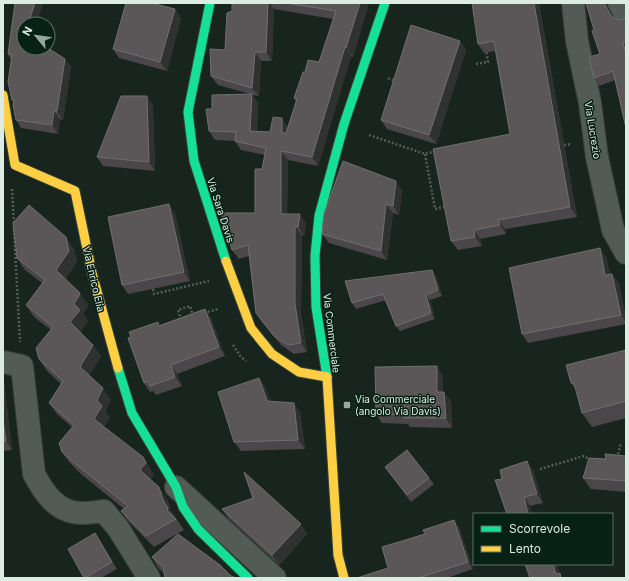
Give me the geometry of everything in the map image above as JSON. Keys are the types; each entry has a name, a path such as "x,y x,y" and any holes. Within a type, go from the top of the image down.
{"street":[{"name":"Via Sara Davis","path":"210,3 188,112 194,161 232,279 251,328 272,354 299,372 326,377"},
{"name":"Via Commerciale","path":"344,578 338,555 326,377 316,307 315,256 319,216 344,124 385,3"},
{"name":"Via Lucrezio","path":"573,3 577,41 590,104 597,157 613,230 626,253"},
{"path":"619,3 626,15"},
{"name":"Via Enrico Elia","path":"3,96 15,165 75,191 94,280 111,346 132,412 176,487 183,507 198,529 248,578"},
{"path":"12,364 34,474 42,490 61,509 80,513 104,511 118,528 149,578"},
{"name":"Via Enrico Elia","path":"176,487 275,578"}],"path":[{"path":"476,64 488,62 486,44"},
{"path":"388,78 402,83"},
{"path":"369,135 425,154 439,150"},
{"path":"425,154 435,209 449,206"},
{"path":"11,182 12,364"},
{"path":"153,289 154,294 212,280"},
{"path":"182,322 178,310 190,306 193,317 198,316"},
{"path":"610,460 617,460 617,455 622,443"},
{"path":"540,469 584,456 590,460 597,460"}],"building":[{"path":"15,3 35,3 31,16 16,16 16,56 56,56 56,53 65,59 57,111 54,111 52,125 16,120 13,105 14,100 12,100 8,82 12,55 8,54"},
{"path":"126,3 151,3 175,9 160,62 113,49"},
{"path":"232,3 268,3 266,52 255,52 252,88 211,76 210,49 225,50 227,13 232,11"},
{"path":"286,3 360,3 346,48 345,47 312,157 281,151 281,214 300,214 298,227 295,226 295,304 301,343 288,345 274,336 256,313 248,245 232,250 221,213 255,213 255,169 262,169 266,148 235,141 236,132 209,131 206,109 212,109 212,95 252,94 250,131 270,132 273,117 282,118 282,133 286,133 297,99 294,98 303,72 305,72 308,60 319,62 336,11"},
{"path":"472,3 534,3 570,207 498,220 500,225 474,230 475,237 451,241 433,149 510,134 494,41 478,44"},
{"path":"586,3 604,3 614,18 620,20 626,18 626,42 623,42 626,54 626,128 613,71 594,78 589,57 600,54 592,31 594,30"},
{"path":"411,25 460,41 429,135 381,120"},
{"path":"121,96 147,96 149,162 97,157"},
{"path":"343,161 396,181 393,206 386,204 381,251 322,234 324,214"},
{"path":"169,204 184,272 122,285 108,217"},
{"path":"29,205 66,237 69,251 56,270 80,294 74,304 80,310 70,322 93,345 80,367 103,388 97,400 102,406 94,419 143,457 146,463 140,470 159,487 163,500 168,508 167,510 176,519 146,536 121,511 128,506 62,452 59,443 74,425 49,403 63,381 39,359 36,348 53,327 26,305 45,280 17,258 13,223"},
{"path":"600,248 605,275 612,274 621,315 522,334 509,268"},
{"path":"432,270 438,290 426,295 431,313 396,326 383,294 352,303 345,281"},
{"path":"205,309 219,347 171,365 175,377 150,386 148,381 144,383 128,338 131,337 129,332 158,322 159,326"},
{"path":"626,350 626,401 582,413 574,383 571,383 566,365"},
{"path":"437,366 437,392 444,392 446,418 404,418 404,415 376,414 375,367"},
{"path":"259,378 267,401 294,403 298,440 234,442 218,392"},
{"path":"3,420 6,441 3,442"},
{"path":"407,450 429,478 407,495 385,467"},
{"path":"605,454 626,456 626,481 583,478 589,458 606,459"},
{"path":"527,461 537,494 524,497 528,513 507,513 495,480 502,479 500,470"},
{"path":"244,472 301,524 272,555 222,509 253,498"},
{"path":"454,520 468,562 418,578 357,578 388,568 382,547 425,534 423,530"},
{"path":"95,533 112,562 84,578 68,549"},
{"path":"178,534 220,565 231,576 236,578 165,578 163,567 152,557"},
{"path":"525,565 553,565 556,574 560,573 561,578 530,578"}],"traffic: fast":[{"path":"210,3 188,112 194,161 226,261"},
{"path":"327,377 316,307 315,256 319,216 344,124 385,3"},
{"path":"118,368 132,413 176,487 183,507 198,529 248,578"}],"traffic: slow":[{"path":"3,95 15,165 75,191 92,273 118,368"},
{"path":"226,261 251,328 272,354 299,372 327,377"},
{"path":"327,377 338,555 344,578"}],"place":[{"name":"Via Commerciale (angolo Via Davis)","path":"347,405"}]}
